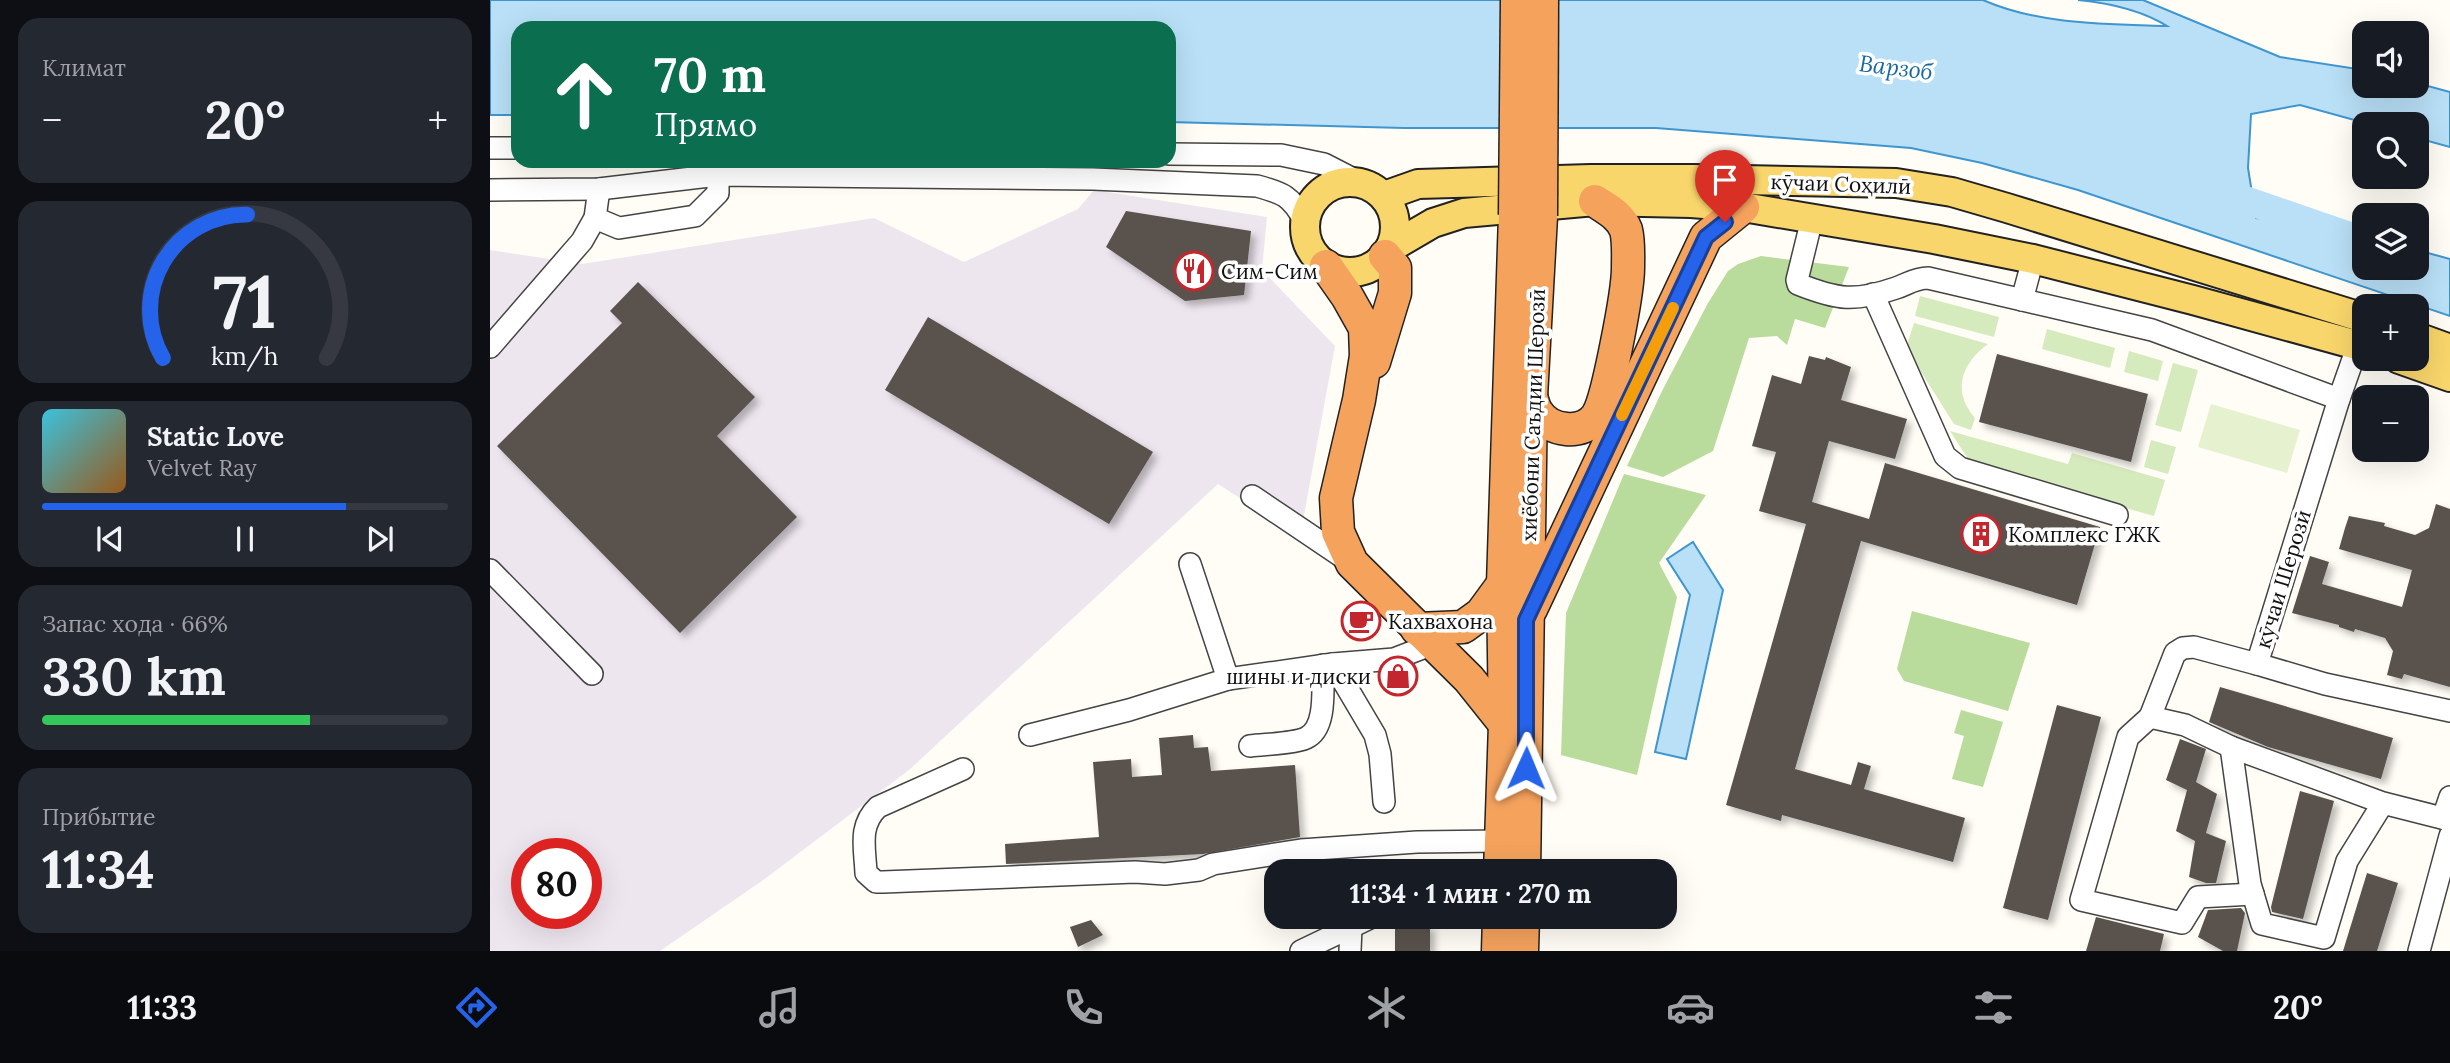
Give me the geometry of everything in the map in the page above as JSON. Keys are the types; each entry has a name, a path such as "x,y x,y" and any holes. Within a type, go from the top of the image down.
{"highway":[{"name":"хиёбони Саъдии Шерозӣ","path":"1517,0 1528,215 1531,397 1524,859"},
{"name":"хиёбони Саъдии Шерозӣ","path":"1500,856 1505,724 1503,584 1542,0"},
{"path":"1531,397 1537,413 1548,422 1564,429 1586,426 1596,417 1602,405 1629,270 1626,231 1621,220 1595,201"},
{"path":"1526,620 1706,237 1743,207"},
{"path":"1359,400 1395,293 1395,268 1387,252"},
{"path":"1326,266 1365,328 1366,356 1359,400 1336,498 1338,532 1352,563 1469,679 1505,724"},
{"path":"1425,636 1463,627 1481,614 1503,584"},
{"path":"1498,951 1499,929"},
{"path":"1522,951 1523,929"}],"main road":[{"name":"кӯчаи Соҳилӣ","path":"1384,196 1418,184 1591,179 1896,183 1952,192 2007,208 2352,333"},
{"path":"1359,182 1384,196 1395,221 1394,235 1387,252 1376,265 1351,273 1338,271 1326,266 1312,254 1305,237 1304,220 1314,197 1335,183 1359,182"},
{"path":"1882,231 1899,223 1904,198 1896,183"},
{"name":"кӯчаи Соҳилӣ","path":"1387,252 1433,223 1464,214 1595,201 1743,207 2033,259 2193,300 2352,335"},
{"path":"1987,251 2006,240 2012,223 2007,208"},
{"path":"2429,341 2450,349"},
{"path":"2429,370 2450,377"}],"street":[{"path":"490,148 511,148"},
{"path":"1176,154 1281,155 1324,164 1359,182"},
{"path":"595,218 619,229 695,216 718,193 718,175"},
{"path":"490,190 599,189 718,175 1093,179 1256,186 1279,192 1294,202 1304,220"},
{"path":"490,347 582,241 595,218 599,189"},
{"path":"1812,219 1798,284 1842,299 1856,299 1899,287 1916,278 1928,278 2152,330 2339,399"},
{"path":"2022,300 2033,259"},
{"path":"1874,294 1945,456 1952,463 1959,468 2117,515"},
{"name":"кӯчаи Шерозӣ","path":"2150,717 2175,653 2183,648 2194,647 2257,664 2352,364"},
{"path":"1252,496 1352,563"},
{"path":"1190,564 1228,679"},
{"path":"490,570 592,674"},
{"path":"1030,735 1129,710 1228,679 1328,664 1394,659 1425,636"},
{"path":"1250,746 1305,739 1315,732 1328,664"},
{"path":"1328,664 1375,735 1380,754 1384,802"},
{"path":"2257,664 2325,684 2450,711"},
{"path":"2253,894 2199,897 2182,923 2081,900 2127,737 2150,717 2185,725 2231,747 2448,825"},
{"path":"2231,747 2253,894 2262,924 2323,945 2347,861 2383,803"},
{"path":"963,769 878,807 869,816 864,827 866,873 871,879 883,882 1135,872 1166,874 1301,850 1417,842 1500,856"},
{"path":"2419,951 2448,825 2450,797"},
{"path":"1301,951 1347,929"},
{"path":"1350,951 1351,929"}],"shaded area":[{"path":"1094,190 1267,217 1262,270 1335,346 1300,537 1218,484 909,770 766,878 660,951 490,951 490,250 582,264 874,218 964,262 1078,209"}],"green space":[{"path":"1761,256 1849,267 1825,328 1795,319 1787,345 1777,336 1749,338 1713,451 1663,477 1627,466 1662,391 1708,303 1728,271 1738,264"},
{"path":"1920,296 1999,317 1994,337 1915,316"},
{"path":"1914,323 1988,344 1966,368 1963,378 1963,397 1975,418 1971,430 1954,424 1906,348"},
{"path":"2047,329 2115,348 2110,368 2042,349"},
{"path":"2129,351 2163,361 2158,381 2124,372"},
{"path":"2173,363 2198,370 2181,432 2155,425"},
{"path":"2211,404 2300,430 2287,473 2198,447"},
{"path":"1950,431 2068,464 2072,453 2165,480 2154,516 1972,465"},
{"path":"2151,440 2176,447 2168,474 2144,467"},
{"path":"1624,474 1706,495 1659,563 1677,597 1637,775 1561,755 1566,613"},
{"path":"1912,611 2030,643 2008,711 1904,681 1897,669"},
{"path":"1961,710 2003,722 1983,787 1952,779 1964,736 1954,733"}],"water":[{"path":"490,0 1983,0 2050,19 2167,26 2124,8 2078,0 2143,0 2280,57 2352,68 2352,98 2429,98 2429,86 2450,92 2450,147 2429,141 2429,112 2352,112 2352,119 2300,105 2251,114 2248,168 2256,218 2293,221 2352,233 2352,280 2429,280 2429,253 2450,259 2450,316 2429,309 2429,294 2385,294 2078,190 1982,163 1911,148 1656,128 1404,128 1176,122 1176,21 511,21 511,115 490,115"},
{"path":"1693,542 1723,590 1686,759 1655,752 1690,595 1667,559"}],"building":[{"name":"Сим-Сим","path":"1126,211 1251,231 1244,295 1185,301 1106,247"},
{"path":"638,282 755,397 717,436 797,517 680,633 497,446 622,323 610,311"},
{"path":"928,317 1153,452 1109,524 885,390"},
{"path":"1997,354 2148,394 2131,462 1979,422"},
{"path":"1809,356 1825,360 1826,357 1851,367 1841,400 1907,419 1895,459 1829,441 1812,502 1869,519 1885,463 2100,527 2077,605 1861,541 1795,769 1851,785 1858,762 1871,766 1864,789 1965,818 1953,862 1782,815 1781,821 1726,805 1806,524 1759,511 1776,452 1752,446 1772,375 1801,384"},
{"path":"2436,504 2450,509 2450,687 2404,674 2402,679 2387,675 2393,651 2385,638 2355,629 2354,632 2339,625 2292,613 2310,556 2329,562 2322,584 2402,607 2412,570 2339,549 2345,528 2349,516 2385,523 2384,526 2415,535 2429,528"},
{"path":"2220,687 2393,738 2381,779 2268,747 2209,722"},
{"path":"2057,705 2101,717 2048,920 2003,908"},
{"path":"1193,735 1194,748 1208,747 1211,771 1295,765 1300,837 1203,854 1006,864 1005,844 1099,837 1093,762 1131,759 1132,777 1162,775 1159,738"},
{"path":"2180,739 2206,749 2196,782 2217,794 2206,833 2226,841 2216,883 2206,883 2189,877 2195,841 2176,831 2187,790 2166,780"},
{"path":"2300,791 2334,801 2303,919 2272,912 2271,907"},
{"path":"2367,873 2398,883 2377,951 2343,951"},
{"path":"2241,908 2245,913 2237,951 2223,951 2198,937 2208,910"},
{"path":"2096,917 2164,934 2160,951 2086,951"},
{"path":"1091,920 1103,935 1078,947 1070,927"},
{"path":"1395,929 1430,929 1430,951 1395,951"}],"waterway":[{"name":"Варзоб","path":"2219,191 2352,237"}],"slow traffic":[{"path":"1622,415 1673,308"}],"place":[{"name":"Сим-Сим","path":"1194,271"},
{"name":"Комплекс ГЖК","path":"1981,534"},
{"name":"Кахвахона","path":"1361,621"},
{"name":"шины и диски","path":"1398,676"}],"route":[{"path":"1526,768 1526,620 1706,237 1725,222"}]}
